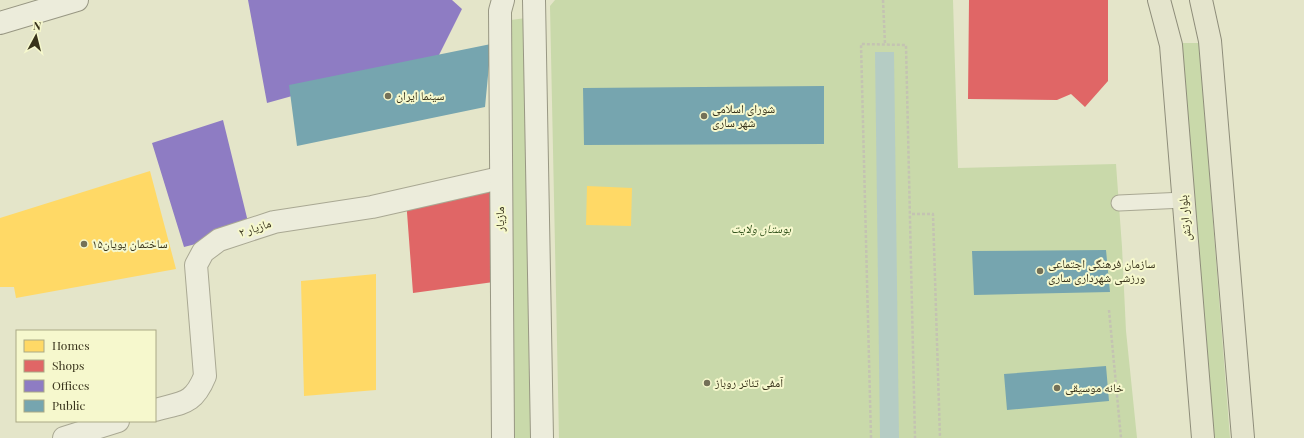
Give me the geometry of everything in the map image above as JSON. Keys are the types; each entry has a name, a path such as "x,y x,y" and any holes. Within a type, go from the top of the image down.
{"main road":[{"path":"0,21 77,0"},
{"name":"مازیار","path":"503,0 500,11 503,438"},
{"path":"534,0 542,438"},
{"name":"بلوار ارتش","path":"1159,0 1171,45 1203,438"},
{"path":"1201,0 1210,41 1243,438"},
{"name":"مازیار ۲","path":"156,410 187,401 198,392 205,376 196,265 203,252 219,240 274,222 372,207 500,178"},
{"path":"64,438 115,422"}],"lane":[{"path":"1119,203 1184,200"}],"path":[{"path":"883,0 885,44"},
{"path":"871,438 861,44 906,45 912,214 915,438"},
{"path":"912,214 933,214 940,438"},
{"path":"1109,310 1121,438"}],"green space":[{"name":"بوستان ولایت","path":"555,0 953,0 958,168 1116,164 1126,331 1137,438 559,438 550,6"},
{"path":"526,18 533,438 512,438 511,20"},
{"path":"1178,43 1199,43 1230,438 1213,438"}],"water":[{"path":"875,52 894,52 899,438 880,438"}],"building: Homes":[{"name":"ساختمان پویان۱۵","path":"150,171 176,269 16,298 14,287 0,287 0,218"},
{"path":"587,186 632,188 631,226 586,225"},
{"path":"376,274 376,390 304,396 301,281"}],"building: Shops":[{"path":"969,0 1108,0 1108,81 1085,107 1071,94 1057,100 968,99"},
{"path":"500,178 501,281 413,293 406,199"}],"building: Offices":[{"path":"248,0 452,0 462,9 439,55 267,103"},
{"path":"223,120 250,230 184,247 152,143"}],"building: Public":[{"name":"سینما ایران","path":"491,44 485,107 297,146 289,85"},
{"name":"شورای اسلامی شهر ساری","path":"824,86 824,144 584,145 583,88"},
{"name":"سازمان فرهنگی اجتماعی ورزشی شهرداری ساری","path":"1106,250 1110,292 974,295 972,251"},
{"name":"خانه موسیقی","path":"1106,366 1109,401 1007,410 1004,374"}],"place":[{"name":"سینما ایران","path":"388,96"},
{"name":"شورای اسلامی شهر ساری","path":"704,116"},
{"name":"ساختمان پویان۱۵","path":"84,244"},
{"name":"سازمان فرهنگی اجتماعی ورزشی شهرداری ساری","path":"1040,271"},
{"name":"آمفی تئاتر روباز","path":"707,383"},
{"name":"خانه موسیقی","path":"1057,388"}]}
